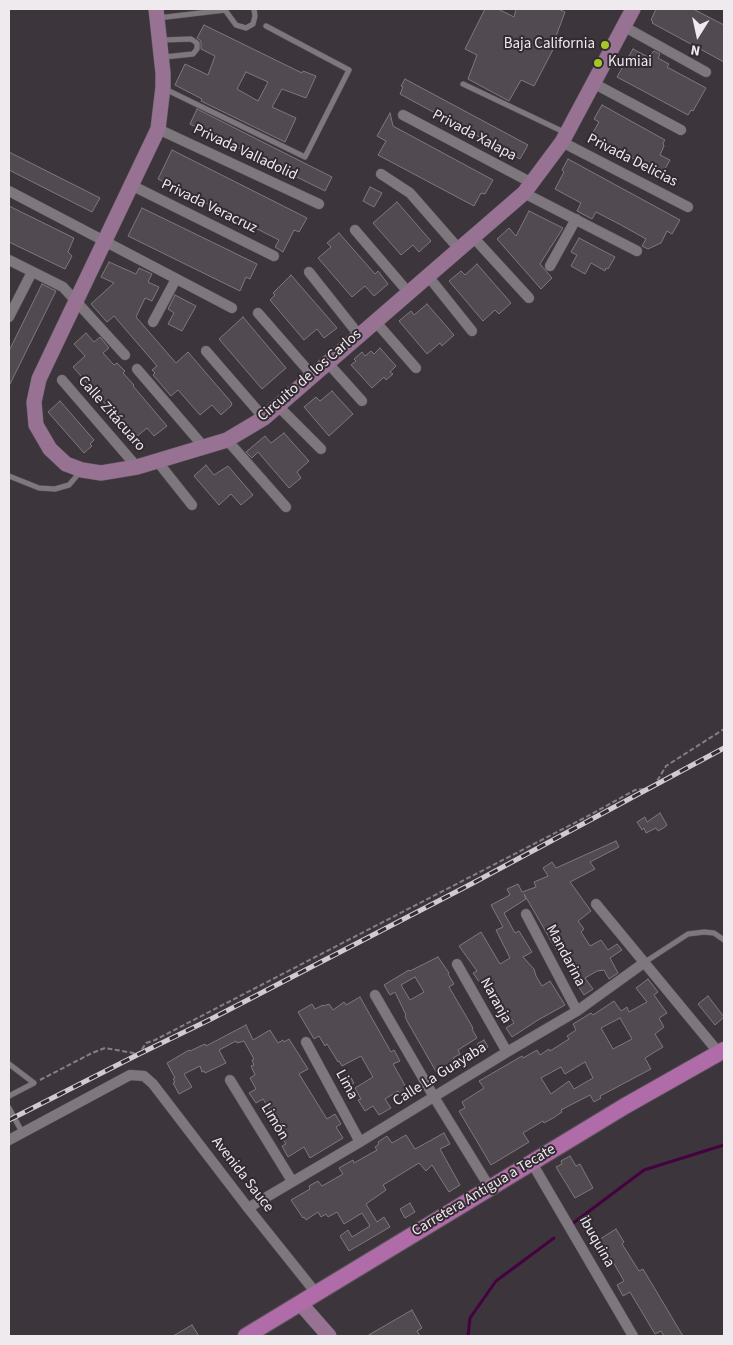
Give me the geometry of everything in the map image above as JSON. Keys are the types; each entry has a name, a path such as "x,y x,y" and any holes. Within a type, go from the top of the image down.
{"main road":[{"name":"Carretera Antigua a Tecate","path":"246,1336 532,1162 721,1051"}],"street":[{"name":"Circuito de los Carlos","path":"157,13 163,87 158,128 39,379 34,402 36,425 50,449 66,464 82,470 101,473 137,467 204,448 226,440 264,418 473,237 528,188 564,138 632,9"},
{"path":"623,26 706,72"},
{"path":"593,84 681,130"},
{"name":"Privada Xalapa","path":"403,115 528,188 576,220 637,251"},
{"name":"Privada Valladolid","path":"158,128 319,204"},
{"name":"Privada Delicias","path":"564,138 688,207"},
{"path":"381,174 410,193 459,249"},
{"name":"Privada Veracruz","path":"131,185 274,256"},
{"path":"9,192 232,308"},
{"path":"550,266 576,220"},
{"path":"355,230 408,292"},
{"path":"473,237 529,298"},
{"path":"9,260 63,287 125,355"},
{"path":"9,317 32,272"},
{"path":"309,272 359,335"},
{"path":"428,276 472,331"},
{"path":"154,322 176,279"},
{"path":"258,313 312,375"},
{"path":"375,320 416,368"},
{"path":"206,351 264,418"},
{"path":"327,362 362,401"},
{"path":"137,369 204,448"},
{"name":"Calle Zitácuaro","path":"62,380 137,467"},
{"path":"278,406 321,450"},
{"path":"226,440 286,507"},
{"path":"157,461 192,505"},
{"path":"596,904 721,1051"},
{"name":"Mandarina","path":"526,914 577,1011"},
{"name":"Calle La Guayaba","path":"248,1208 577,1011 645,962"},
{"name":"Naranja","path":"457,964 506,1052"},
{"path":"375,995 434,1097 490,1188"},
{"name":"Lima","path":"306,1042 360,1142"},
{"name":"Avenida Sauce","path":"22,1133 130,1075 144,1076 153,1084 316,1293"},
{"name":"Limón","path":"230,1080 292,1181"},
{"path":"9,1140 22,1133"},
{"name":"ibuquina","path":"532,1162 633,1336"},
{"path":"300,1303 329,1336"}],"lane":[{"path":"157,13 225,9 236,25 246,28 253,24 254,9"},
{"path":"163,87 305,157 349,70 266,26"},
{"path":"159,40 191,39 197,43 197,50 193,54 161,57"},
{"path":"463,84 564,138"},
{"path":"9,476 39,488 55,489 69,485 82,470"},
{"path":"645,962 688,934 704,932 714,934 724,940"},
{"path":"9,1064 34,1083 9,1096"},
{"path":"9,1108 22,1133"}],"path":[{"path":"34,1083 105,1048 139,1054 146,1043 577,822 635,790 653,788 666,766 724,729"}],"building":[{"path":"485,9 498,9 514,17 516,9 558,9 565,12 555,39 558,40 534,86 521,80 509,101 468,79 477,55 465,49"},
{"path":"656,9 693,9 724,25 724,62 652,23 651,20"},
{"path":"204,25 302,73 303,71 316,76 306,98 282,89 272,107 296,118 285,142 201,101 202,99 175,85 185,64 208,75 215,56 201,49 201,41 197,38","holes":["246,72 268,82 258,101 237,89"]},
{"path":"633,49 648,57 654,51 660,54 658,58 669,64 667,67 706,88 693,111 691,110 688,115 617,77"},
{"path":"405,79 528,145 520,159 400,94 403,87 401,86"},
{"path":"602,105 665,140 660,155 670,160 662,174 591,136 599,122 594,119"},
{"path":"197,109 332,177 325,191 190,124"},
{"path":"390,113 393,126 493,180 485,194 481,193 474,206 378,155 386,141 377,136"},
{"path":"172,150 307,218 299,232 294,230 283,252 275,247 279,240 158,179"},
{"path":"9,152 100,198 92,212 9,170"},
{"path":"568,159 680,220 672,234 667,231 661,243 648,249 642,246 646,239 621,225 596,212 592,219 577,211 581,203 555,189"},
{"path":"370,187 382,193 374,207 363,201"},
{"path":"397,202 431,241 419,252 413,245 401,255 373,223"},
{"path":"9,206 74,238 68,252 72,256 65,269 9,242"},
{"path":"142,208 257,264 250,279 246,277 240,291 128,236"},
{"path":"529,211 563,228 540,264 552,278 541,289 497,239 509,228 516,236"},
{"path":"339,233 375,274 378,271 388,284 374,296 365,286 352,297 318,258 331,247 327,243"},
{"path":"579,238 615,257 608,269 606,268 605,271 591,263 585,274 571,266 577,255 571,252"},
{"path":"109,262 136,274 139,268 152,274 148,282 159,287 152,301 145,298 136,317 176,363 188,352 231,402 232,405 221,415 212,405 200,415 178,390 171,396 153,375 155,373 152,370 157,366 114,316 107,322 91,304 114,283 101,277"},
{"path":"477,264 511,303 499,314 495,310 483,321 449,281 461,271 465,275"},
{"path":"291,275 337,328 324,338 317,329 304,340 270,300 275,295 273,293"},
{"path":"42,284 56,291 9,386 9,351"},
{"path":"175,295 196,306 182,331 168,324 174,313 168,309"},
{"path":"427,304 454,335 442,346 440,343 427,354 399,321 411,311 414,315"},
{"path":"243,317 286,368 262,389 219,339"},
{"path":"86,333 94,342 100,337 109,348 103,353 114,365 117,363 125,371 123,373 167,426 154,436 147,428 135,438 73,367 85,356 74,344"},
{"path":"380,348 396,366 390,372 393,374 386,380 384,377 372,388 351,365 356,361 354,359 362,352 365,356 371,351 374,354"},
{"path":"332,391 353,414 329,436 304,407 316,397 320,401"},
{"path":"60,401 94,440 90,444 92,446 84,453 48,412"},
{"path":"284,433 309,461 297,472 301,478 289,488 258,452 252,458 246,452 265,436 271,443"},
{"path":"206,465 214,475 228,466 253,495 241,505 231,494 219,505 194,476"},
{"path":"660,813 667,825 665,827 658,831 656,828 646,833 644,828 642,830 637,822 645,817 647,822"},
{"path":"616,841 619,847 590,862 595,869 570,882 591,911 578,921 584,929 581,932 590,946 601,940 608,950 617,944 622,950 610,958 618,973 609,979 604,970 597,971 585,978 593,989 584,995 577,984 582,981 568,960 564,963 524,894 526,899 504,913 515,933 519,931 532,952 523,957 534,969 542,986 550,981 565,1005 512,1037 506,1028 514,1023 485,980 480,983 473,973 477,971 459,946 481,932 500,964 510,958 496,930 503,927 491,905 510,895 507,889 518,884 522,892 536,887 534,882 548,876 543,868 552,862 556,868"},
{"path":"438,957 454,984 449,987 477,1038 458,1050 460,1054 453,1058 458,1065 440,1076 407,1021 395,992 390,995 384,985","holes":["415,977 424,992 410,1000 401,985"]},
{"path":"648,979 658,992 654,995 667,1013 659,1018 664,1027 655,1034 663,1047 645,1058 651,1069 600,1096 601,1098 594,1102 590,1095 561,1110 562,1112 553,1118 544,1123 543,1121 523,1133 529,1142 491,1165 459,1111 465,1108 462,1102 484,1088 479,1081 522,1056 523,1058 537,1050 540,1055 549,1049 550,1051 569,1039 567,1036 576,1030 573,1024 591,1013 593,1015 614,1001 621,1011 627,1007 629,1012 647,1002 636,988","holes":["620,1018 632,1039 613,1049 601,1028","585,1062 593,1078 574,1089 569,1081 551,1094 541,1078 561,1067 565,1074"]},
{"path":"708,996 724,1017 715,1025 698,1004"},
{"path":"360,997 391,1052 394,1050 400,1061 393,1064 412,1098 406,1102 398,1091 385,1099 391,1108 379,1115 373,1106 365,1111 358,1100 361,1099 355,1088 373,1077 361,1056 342,1066 319,1036 314,1039 298,1012 312,1004 315,1009 329,1004 333,1010 344,1002 346,1005"},
{"path":"246,1025 253,1040 270,1030 278,1043 289,1039 308,1069 299,1074 327,1119 335,1114 341,1124 336,1127 343,1138 310,1158 304,1147 288,1157 282,1146 286,1144 272,1122 276,1120 263,1099 256,1103 249,1093 256,1089 250,1078 255,1075 251,1066 254,1065 252,1060 254,1059 244,1041 237,1043 236,1041 219,1050 226,1063 205,1073 204,1071 202,1072 200,1066 184,1074 192,1087 179,1094 173,1083 175,1078 167,1063 189,1050 205,1044 206,1046"},
{"path":"484,1040 488,1047 481,1052 477,1044"},
{"path":"350,1076 354,1083 344,1089 340,1082"},
{"path":"444,1133 450,1144 440,1149 460,1185 449,1192 432,1165 426,1171 419,1163 383,1185 386,1190 366,1204 377,1222 384,1217 390,1227 349,1251 340,1236 348,1230 352,1237 370,1226 362,1213 344,1224 337,1212 328,1217 326,1214 321,1217 318,1212 306,1220 291,1200 310,1189 309,1186 318,1181 322,1186 343,1174 339,1168 353,1160 354,1163 377,1150 375,1147 379,1144 378,1142 387,1136 392,1143 406,1135 415,1149"},
{"path":"570,1156 576,1166 580,1164 593,1188 575,1198 556,1167 562,1164 561,1161"},
{"path":"410,1203 415,1212 405,1218 400,1209"},
{"path":"616,1229 624,1242 622,1244 639,1271 643,1269 683,1336 664,1336 661,1331 655,1334 630,1292 623,1296 617,1285 624,1281 600,1239"},
{"path":"412,1310 422,1328 417,1331 420,1336 367,1336"},
{"path":"192,1325 199,1336 173,1336"}],"waterway":[{"path":"572,1224 644,1170 724,1145"},
{"path":"468,1336 470,1318 496,1281 554,1238"}],"railway":[{"path":"9,1120 211,1019 473,883 724,748"}],"place":[{"name":"Baja California","path":"605,45"},
{"name":"Kumiai","path":"598,63"}]}
